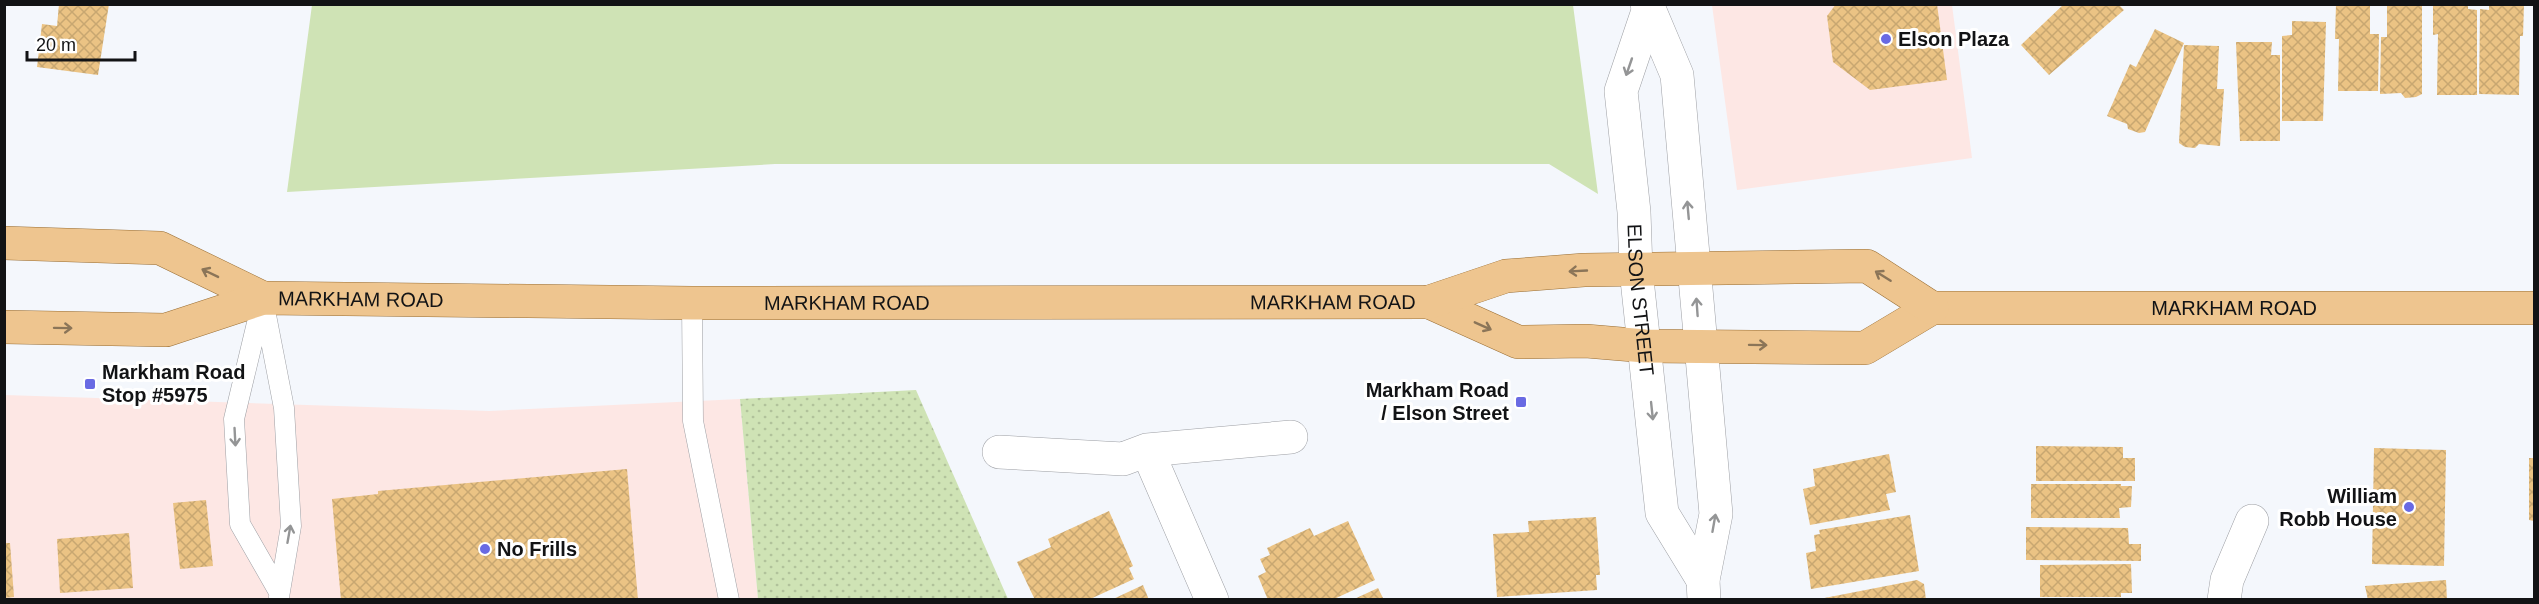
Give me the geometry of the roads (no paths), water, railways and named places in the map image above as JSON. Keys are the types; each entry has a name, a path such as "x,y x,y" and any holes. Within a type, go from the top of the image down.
{"main road":[{"name":"MARKHAM ROAD","path":"4,243 160,248 263,298"},
{"name":"MARKHAM ROAD","path":"4,327 166,330 263,298 692,303 1429,302 1506,276 1694,268 1867,266 1932,308"},
{"name":"MARKHAM ROAD","path":"1429,302 1518,342 1586,341 1645,346 1865,348 1932,308 2535,308"}],"street":[{"name":"ELSON STREET","path":"1648,8 1677,75 1716,514 1704,590"},
{"name":"ELSON STREET","path":"1648,8 1621,91 1634,212 1636,270 1662,513 1704,590"},
{"path":"999,452 1123,459 1147,450 1291,437"},
{"path":"1147,450 1212,600"},
{"path":"2224,600 2227,580 2252,521"}],"lane":[{"path":"263,298 284,408 291,525 279,596"},
{"path":"263,298 234,418 240,524 279,596"},
{"path":"692,303 693,421 729,600"}],"place":[{"name":"Elson Plaza","path":"1886,39"},
{"name":"Markham Road Stop #5975","path":"90,384"},
{"name":"Markham Road / Elson Street","path":"1521,402"},
{"name":"William Robb House","path":"2409,507"},
{"name":"No Frills","path":"485,549"}]}
